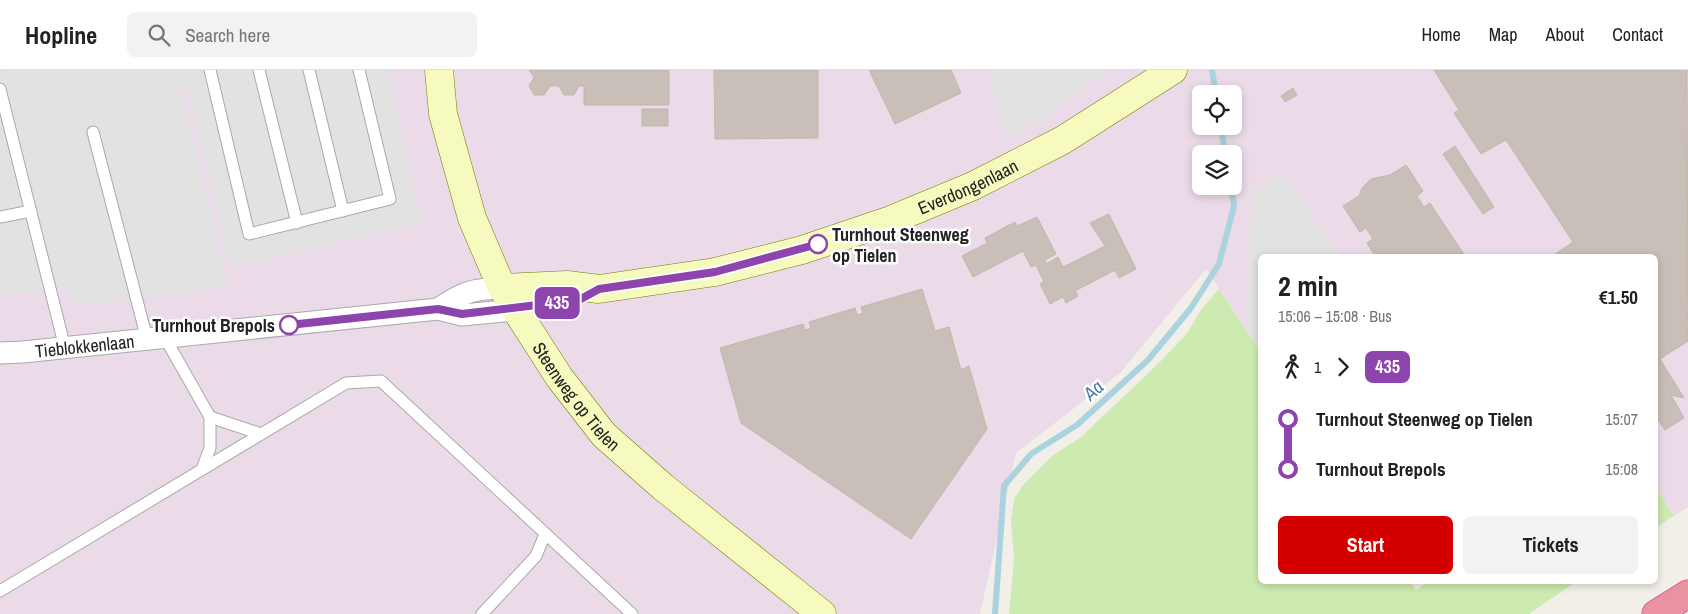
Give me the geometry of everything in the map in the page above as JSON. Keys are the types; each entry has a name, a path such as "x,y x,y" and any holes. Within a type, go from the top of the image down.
{"highway":[{"path":"1656,614 1688,594"}],"street":[{"name":"Steenweg op Tielen","path":"439,70 443,114 472,218 508,299 559,377 604,435 663,487 822,614"},
{"name":"Everdongenlaan","path":"508,299 567,285 599,289 715,272 802,250 891,220 973,186 1063,140 1173,70"},
{"name":"Tieblokkenlaan","path":"0,353 156,339 438,309 474,289 508,299"}],"lane":[{"path":"210,70 249,234 390,199 359,70"},
{"path":"259,70 298,222"},
{"path":"309,70 343,211"},
{"path":"0,89 65,348"},
{"path":"93,132 156,339 210,417 210,448 202,469"},
{"path":"0,217 30,211"},
{"path":"0,591 346,383 381,382 632,614"},
{"path":"210,417 261,434"},
{"path":"482,614 536,556 545,534"}],"shaded area":[{"path":"0,70 1688,70 1688,507 1674,516 1658,491 1658,254 1258,254 1258,348 1206,269 1120,373 1016,453 980,614 0,614"},
{"path":"9,70 198,70 200,84 181,90 228,287 76,306 63,287 0,294 0,72"},
{"path":"200,70 388,70 421,223 230,267 188,90 203,85"},
{"path":"987,70 1109,70 1042,119 1006,139"},
{"path":"1283,172 1339,254 1258,254 1258,348 1248,333 1251,192"}],"green space":[{"path":"1219,289 1258,348 1258,584 1412,584 1416,590 1425,584 1573,584 1529,614 1009,614 1014,559 1011,521 1014,499 1023,485 1052,456 1081,437 1163,359 1187,333 1202,308"},
{"path":"1658,491 1674,516 1658,526"}],"building":[{"path":"529,70 669,70 669,105 584,105 584,86 579,86 574,95 564,95 559,86 550,86 544,95 534,95 529,86 534,77"},
{"path":"714,70 818,70 818,138 715,139"},
{"path":"869,70 951,70 961,93 895,124"},
{"path":"1434,70 1687,70 1688,341 1660,359 1684,398 1671,395 1684,418 1665,430 1658,420 1658,254 1555,254 1573,242 1506,140 1481,154 1454,113 1459,110"},
{"path":"1293,88 1297,95 1285,102 1281,96"},
{"path":"642,109 668,109 668,126 642,126"},
{"path":"1455,146 1494,207 1483,214 1443,154"},
{"path":"1406,165 1423,191 1417,196 1424,207 1430,203 1464,254 1374,254 1367,243 1373,239 1366,228 1360,232 1343,206 1359,196 1362,188 1371,179 1390,175"},
{"path":"1109,214 1136,269 1119,278 1115,270 1075,291 1078,296 1066,303 1063,297 1050,304 1040,284 1044,282 1036,265 1031,267 1023,251 973,277 962,256 987,243 985,238 1015,222 1017,226 1037,217 1056,254 1045,260 1046,264 1058,257 1063,267 1105,246 1090,223"},
{"path":"922,289 935,331 949,327 961,370 969,366 987,429 911,539 741,423 720,348 803,324 805,330 811,328 809,322 855,308 857,315 863,313 861,307"}],"waterway":[{"name":"Aa","path":"1212,70 1214,85"},
{"name":"Aa","path":"1222,135 1224,145"},
{"name":"Aa","path":"995,614 1004,486 1031,454 1077,425 1148,360 1191,308 1219,264 1234,206 1232,195"}],"bus line":[{"name":"435","path":"289,325 438,309 462,314 515,310 579,300 599,289 715,272 802,250 818,244"}],"place":[{"name":"Turnhout Steenweg op Tielen","path":"818,244"},
{"name":"Turnhout Brepols","path":"289,325"}]}
